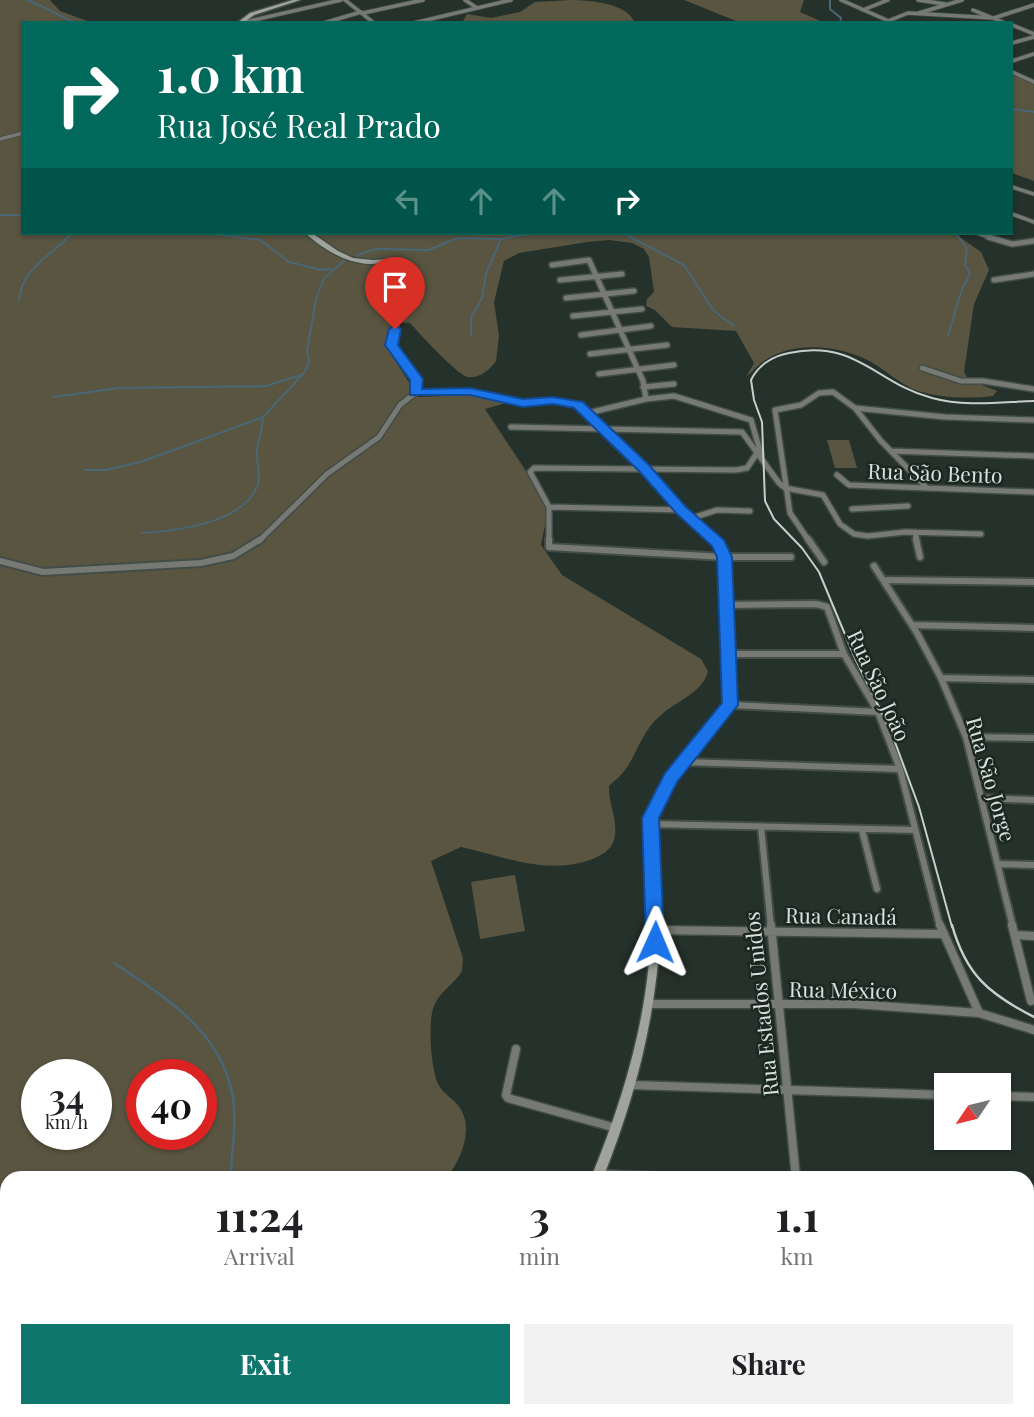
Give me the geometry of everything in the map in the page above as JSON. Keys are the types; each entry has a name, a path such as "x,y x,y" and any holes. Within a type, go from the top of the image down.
{"street":[{"path":"241,21 252,14 298,0"},
{"path":"249,21 343,0 372,21"},
{"path":"333,21 362,12 423,0"},
{"path":"466,0 477,8"},
{"path":"422,21 511,0"},
{"path":"841,0 889,21"},
{"path":"863,10 888,0"},
{"path":"918,0 947,5"},
{"path":"892,21 902,14 918,14 962,0"},
{"path":"918,14 930,18 994,18 1033,2"},
{"path":"973,10 1001,21"},
{"path":"1013,26 1034,36"},
{"path":"1013,43 1034,36"},
{"path":"1013,61 1034,54"},
{"path":"1013,72 1034,81"},
{"path":"0,139 21,134"},
{"path":"1013,187 1034,194"},
{"path":"1013,215 1034,222"},
{"path":"311,235 349,258 366,262 401,262 399,309 391,345 416,379 415,393"},
{"path":"983,235 1012,244 1034,241"},
{"path":"552,265 589,260 628,350 653,398"},
{"path":"561,281 622,274"},
{"path":"994,280 1034,274"},
{"path":"566,298 634,291"},
{"path":"573,316 642,309"},
{"path":"581,335 650,326"},
{"path":"590,354 667,345"},
{"path":"599,374 674,365"},
{"path":"922,368 961,381 983,381 1034,389"},
{"path":"645,384 674,384"},
{"path":"645,384 646,398"},
{"path":"824,562 790,513 778,429 773,412 800,405 825,391 841,397 855,408 926,487"},
{"path":"0,561 43,572 201,563 233,556 259,541 327,474 379,437 400,405 415,393 470,392 523,403 568,401 578,405 644,468 681,510 719,544 724,557 730,705 683,762 659,799 650,824 655,930 648,1004 632,1085 600,1171"},
{"path":"589,413 646,398 686,398 751,419 755,427 759,455"},
{"path":"855,408 945,417 1034,420"},
{"path":"742,432 751,419"},
{"path":"511,427 742,432"},
{"path":"742,432 779,483 786,488 822,495 845,530 854,534 981,534"},
{"path":"891,451 1034,456"},
{"path":"759,455 747,468 736,470 530,470 549,507 549,547 791,558"},
{"name":"Rua São Bento","path":"837,475 849,485 1034,492"},
{"path":"852,509 908,506"},
{"path":"549,507 681,510"},
{"path":"692,518 718,510 750,510"},
{"path":"915,533 920,557"},
{"name":"Rua São Jorge","path":"874,566 913,625 941,678 966,737 1031,1001"},
{"path":"884,580 1034,582"},
{"name":"Rua São João","path":"726,605 816,604 827,607 844,654 878,712 900,769 942,933 979,1013"},
{"path":"913,625 1034,628"},
{"path":"728,654 844,654"},
{"path":"941,678 1034,680"},
{"path":"730,705 878,712"},
{"path":"966,737 1034,738"},
{"path":"683,762 900,769"},
{"path":"981,798 1034,800"},
{"path":"650,824 915,830"},
{"name":"Rua Estados Unidos","path":"761,827 795,1171"},
{"path":"862,830 877,890"},
{"path":"998,864 1034,865"},
{"name":"Rua Canadá","path":"655,930 942,933"},
{"path":"1015,936 1034,936"},
{"name":"Rua México","path":"648,1004 854,1004 979,1013 1034,1031"},
{"path":"516,1048 508,1098 616,1128"},
{"path":"632,1085 934,1095"},
{"path":"1012,1096 1034,1097"}],"shaded area":[{"path":"0,0 50,0 60,11 88,21 21,21 21,235 957,235 981,252 989,270 974,304 964,372 969,380 997,391 993,396 955,397 918,391 860,356 819,347 779,353 764,361 746,377 754,363 736,331 672,327 655,310 646,306 647,299 654,292 649,257 644,249 632,243 609,240 519,253 504,261 494,302 499,336 496,361 480,375 463,375 410,323 394,322 390,352 418,397 474,395 506,403 485,409 549,506 541,545 562,575 701,659 708,671 695,691 655,721 625,770 609,786 615,833 613,844 605,853 590,860 557,866 525,863 461,847 431,861 463,958 462,971 435,1003 431,1026 432,1058 438,1084 464,1116 466,1135 461,1154 451,1171 0,1171"},
{"path":"684,0 804,0 800,12 820,21 736,21"},
{"path":"535,2 597,2 625,11 634,21 463,21 467,14 491,18 520,12"},
{"path":"1013,73 1034,82 1034,181 1013,173"},
{"path":"827,440 849,440 857,468 835,468"},
{"path":"515,875 525,931 480,939 471,882"}],"waterway":[{"path":"27,0 72,21"},
{"path":"830,0 830,9 841,18 840,21"},
{"path":"1013,109 1034,112"},
{"path":"0,215 21,215"},
{"path":"19,301 21,289 31,271 70,235"},
{"path":"222,235 260,240 289,262 321,270 331,269"},
{"path":"357,255 376,249 429,250 457,238 501,239 522,235"},
{"path":"627,235 684,265 713,310 734,326"},
{"path":"948,335 962,289 970,274 965,265 967,249 957,235"},
{"path":"471,335 471,318 482,298 486,274 500,241"},
{"path":"84,470 106,470 144,461 263,417 304,373 309,362 307,351 316,299 324,278 344,261"},
{"path":"53,397 119,388 266,386 301,375"},
{"path":"142,533 173,530 208,522 239,508 251,497 259,480 257,451 263,419"},
{"path":"114,963 174,1005 208,1039 220,1059 229,1082 234,1107 231,1171"}],"railway":[{"path":"952,927 919,807 892,734 854,656 819,572 802,548 774,519 765,501 762,422 754,400 751,380 762,366 777,356 812,350 849,357 912,391 945,401 1034,401"},
{"path":"952,925 964,957 981,981 1004,1000 1034,1017"}],"route":[{"path":"395,329 391,345 416,379 415,393 470,392 523,403 535,404 553,400 578,405 644,468 681,510 719,544 724,557 730,705 671,778 650,818 656,910 655,942"}]}
